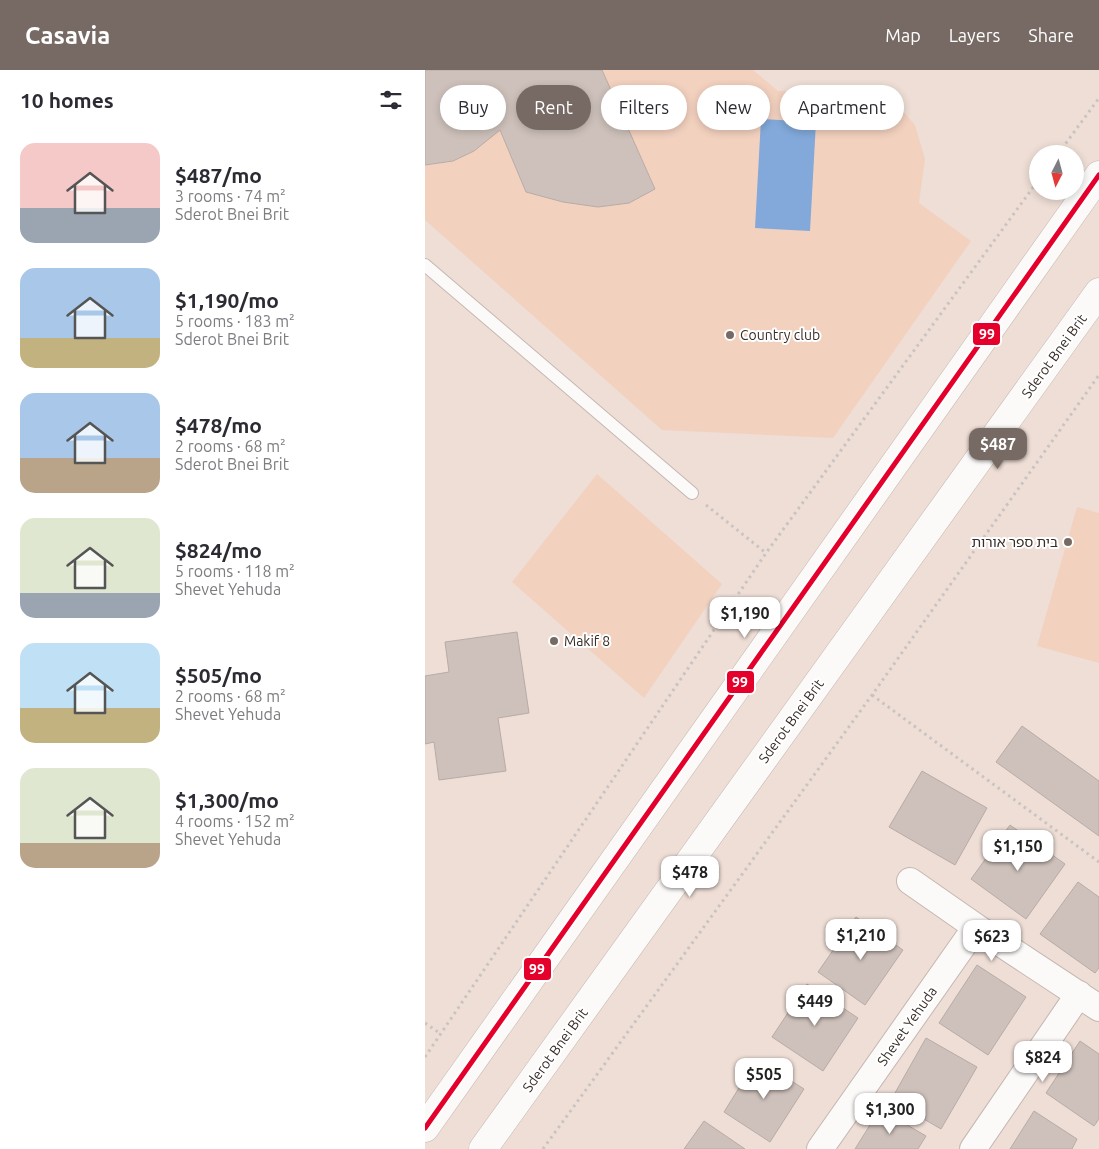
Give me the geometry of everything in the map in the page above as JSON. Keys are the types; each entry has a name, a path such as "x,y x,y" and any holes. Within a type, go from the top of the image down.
{"main road":[{"path":"425,1128 1099,175"},
{"name":"Sderot Bnei Brit","path":"483,1149 1099,292"}],"street":[{"path":"910,881 1089,1001 973,1149"},
{"name":"Shevet Yehuda","path":"821,1149 976,927"}],"lane":[{"path":"425,265 692,493"}],"path":[{"path":"1065,145 1099,98"},
{"path":"425,1057 766,554 1029,193"},
{"path":"543,1149 872,695 1099,375"},
{"path":"692,493 766,554"},
{"path":"872,695 1099,862"},
{"path":"425,1023 441,1034"}],"shaded area":[{"name":"Country club","path":"425,70 753,70 780,91 780,130 904,130 904,112 915,125 925,159 919,203 971,241 833,438 662,430 425,220"},
{"path":"597,474 722,584 644,698 512,582"},
{"path":"1077,507 1099,513 1099,663 1037,646"}],"water":[{"path":"770,119 780,120 780,130 816,130 810,231 755,228 760,130 770,130"}],"building":[{"path":"425,70 602,70 609,85 601,85 601,130 629,130 655,189 629,203 598,207 563,202 526,192 500,130 474,151 453,161 425,165"},
{"path":"517,632 529,713 498,718 506,771 439,780 434,742 425,744 425,676 449,672 445,642"},
{"path":"1022,726 1099,781 1099,836 996,762"},
{"path":"922,771 987,808 955,865 889,827"},
{"path":"1010,825 1065,864 1026,919 971,879"},
{"path":"1078,882 1099,897 1099,968 1095,973 1040,934"},
{"path":"856,917 903,950 865,1005 818,972"},
{"path":"977,965 1026,997 988,1055 939,1023"},
{"path":"807,984 858,1018 823,1071 772,1037"},
{"path":"926,1038 977,1067 941,1129 891,1100"},
{"path":"1080,1041 1099,1054 1099,1119 1094,1126 1046,1093"},
{"path":"757,1059 804,1089 770,1142 724,1112"},
{"path":"880,1109 926,1136 918,1149 855,1149"},
{"path":"1034,1111 1077,1139 1072,1149 1010,1149"},
{"path":"704,1121 745,1149 684,1149"}],"transit line":[{"name":"99","path":"425,1128 1099,175"}],"place":[{"name":"Country club","path":"730,335"},
{"name":"בית ספר אורות","path":"1068,542"},
{"name":"Makif 8","path":"554,641"}]}
